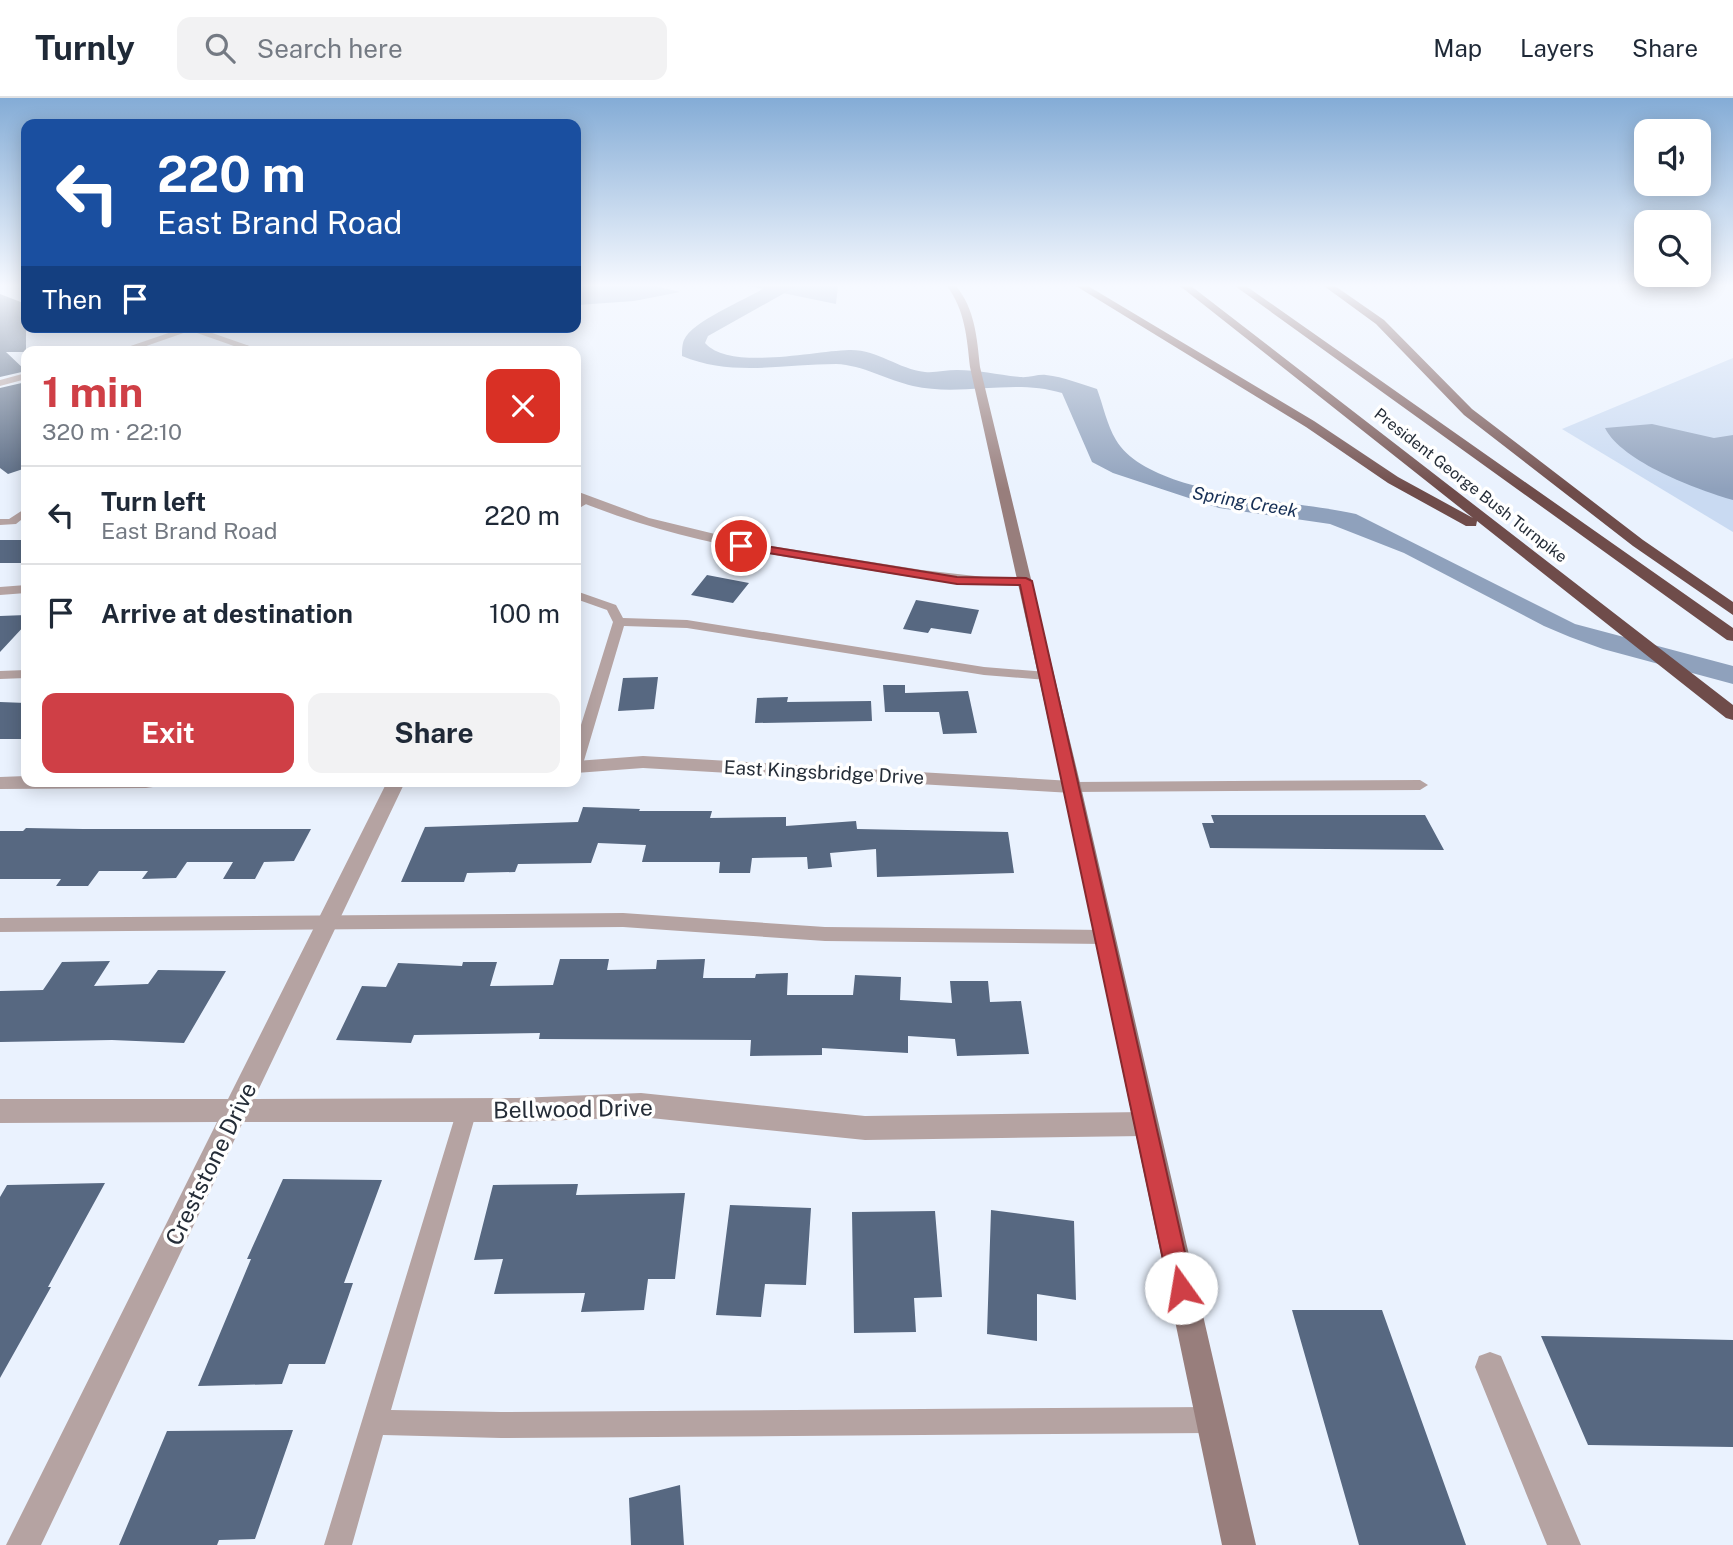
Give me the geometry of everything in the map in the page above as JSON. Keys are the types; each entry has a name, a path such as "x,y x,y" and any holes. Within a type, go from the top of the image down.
{"highway":[{"path":"1193,354 1310,424 1392,480 1525,552"},
{"name":"President George Bush Turnpike","path":"1271,354 1733,714"},
{"name":"President George Bush Turnpike","path":"1335,354 1733,636"},
{"path":"1411,354 1468,412 1638,543 1733,610"}],"main road":[{"path":"974,354 1239,1545"}],"street":[{"path":"0,383 21,377"},
{"path":"581,502 652,523 763,550 957,580 1026,581"},
{"path":"0,591 21,589"},
{"name":"East Kingsbridge Drive","path":"581,766 643,762 1072,787"},
{"path":"0,783 21,783"},
{"name":"Creststone Drive","path":"23,1545 394,787"},
{"name":"Bellwood Drive","path":"0,1111 467,1110 641,1105 864,1128 1144,1125"},
{"path":"1490,1367 1564,1545"}],"lane":[{"path":"581,597 612,608 619,622 581,749"},
{"path":"619,622 687,624 984,671 1047,676"},
{"path":"0,675 21,674"},
{"path":"1072,787 1420,786"},
{"path":"0,925 622,920 825,934 1104,937"},
{"path":"338,1545 467,1110"},
{"path":"375,1422 529,1425 1211,1420"}],"shaded area":[{"path":"1733,358 1733,532 1562,429"}],"water":[{"name":"Spring Creek","path":"682,354 725,354 752,358 811,354 871,354 925,372 957,370 1020,377 1046,375 1066,379 1097,389 1116,440 1134,459 1160,474 1191,485 1227,493 1356,514 1575,624 1733,666 1733,684 1603,649 1570,637 1404,553 1330,524 1219,508 1113,473 1092,462 1062,393 1025,387 931,389 846,365 739,368 682,356"},
{"path":"1652,424 1714,438 1733,435 1733,500 1682,482 1644,463 1627,452 1605,428"}],"building":[{"path":"0,354 8,354 21,366 21,372 0,377"},
{"path":"21,383 21,470 8,474 0,468 0,388"},
{"path":"0,540 21,540 21,563 0,563"},
{"path":"707,575 749,583 733,603 691,595"},
{"path":"916,600 979,610 971,634 931,628 928,633 903,629"},
{"path":"21,615 21,629 0,652 0,616"},
{"path":"658,677 654,709 618,711 623,678"},
{"path":"883,685 905,685 905,693 968,691 977,733 943,734 939,712 885,712"},
{"path":"788,697 787,702 871,701 872,721 755,723 757,698"},
{"path":"0,702 21,703 21,739 0,739"},
{"path":"583,807 640,809 639,811 712,811 710,818 786,817 786,826 856,821 857,829 1008,832 1014,873 877,877 876,849 830,853 832,867 808,869 807,857 752,858 750,873 719,873 720,862 642,862 646,845 598,843 591,863 518,864 515,872 467,873 464,882 401,882 425,827 578,822"},
{"path":"1211,815 1425,815 1444,850 1210,848 1202,823 1214,823"},
{"path":"26,828 311,829 294,861 264,862 255,879 223,879 233,862 187,862 176,878 142,879 148,871 99,871 88,886 56,886 61,879 0,879 0,831 23,831"},
{"path":"560,959 609,959 607,970 656,969 657,960 705,959 703,978 755,978 756,974 788,973 787,995 853,995 855,975 901,977 900,1000 952,1003 950,981 988,981 990,1002 1021,1001 1029,1054 957,1056 955,1039 908,1036 908,1053 822,1048 822,1055 750,1056 751,1040 539,1039 540,1033 414,1035 411,1043 336,1040 362,986 386,987 398,963 462,966 463,962 497,962 490,986 553,985"},
{"path":"110,961 94,986 148,984 158,970 226,971 184,1043 112,1040 0,1042 0,991 43,990 62,962"},
{"path":"283,1179 382,1180 344,1283 353,1283 325,1364 289,1364 282,1384 198,1386 251,1259 247,1259"},
{"path":"105,1183 0,1378 0,1197 7,1185"},
{"path":"578,1184 576,1195 685,1193 675,1279 648,1279 644,1310 581,1312 585,1293 494,1294 503,1259 474,1260 493,1185"},
{"path":"730,1205 811,1208 806,1285 765,1284 761,1317 716,1315"},
{"path":"991,1210 1074,1221 1076,1300 1037,1294 1037,1341 987,1334"},
{"path":"935,1211 942,1297 914,1298 916,1332 854,1333 852,1212"},
{"path":"1292,1310 1382,1310 1466,1545 1359,1545"},
{"path":"1541,1336 1733,1340 1733,1447 1588,1445"},
{"path":"293,1430 255,1539 219,1540 217,1545 119,1545 167,1431"},
{"path":"680,1485 684,1545 631,1545 629,1498"}],"route":[{"path":"741,546 957,580 989,583 1026,581 1181,1288"}]}
